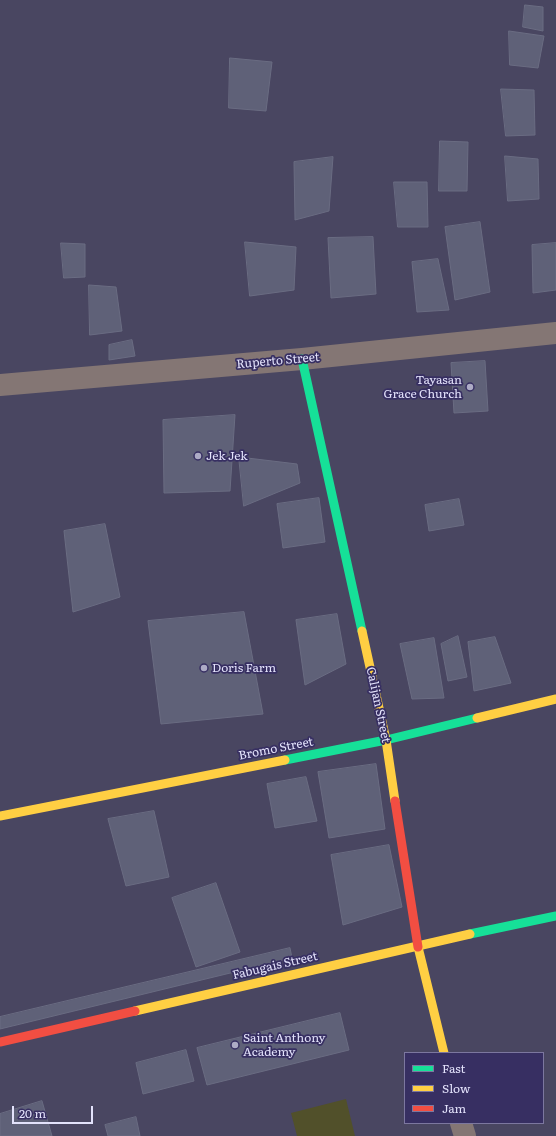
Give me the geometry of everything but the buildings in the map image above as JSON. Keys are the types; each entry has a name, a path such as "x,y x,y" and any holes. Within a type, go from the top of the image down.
{"street":[{"name":"Ruperto Street","path":"0,385 302,359 556,333"},
{"name":"Calijan Street","path":"302,359 386,740 417,945 444,1052"},
{"name":"Bromo Street","path":"0,816 386,740 556,699"},
{"name":"Fabugais Street","path":"0,1042 417,945 556,916"},
{"path":"461,1124 464,1136"}],"shaded area":[{"path":"346,1099 355,1136 297,1136 291,1113"}],"traffic: fast":[{"path":"302,359 362,631"},
{"path":"285,760 386,740 477,718"},
{"path":"470,934 556,916"}],"traffic: slow":[{"path":"362,631 386,740 395,801"},
{"path":"477,718 556,699"},
{"path":"0,816 285,760"},
{"path":"135,1011 470,934"},
{"path":"418,947 444,1052"}],"traffic: jam":[{"path":"395,801 418,947"},
{"path":"0,1042 135,1011"}],"place":[{"name":"Tayasan Grace Church","path":"470,387"},
{"name":"Jek Jek","path":"198,456"},
{"name":"Doris Farm","path":"204,668"},
{"name":"Saint Anthony Academy","path":"235,1045"}]}
